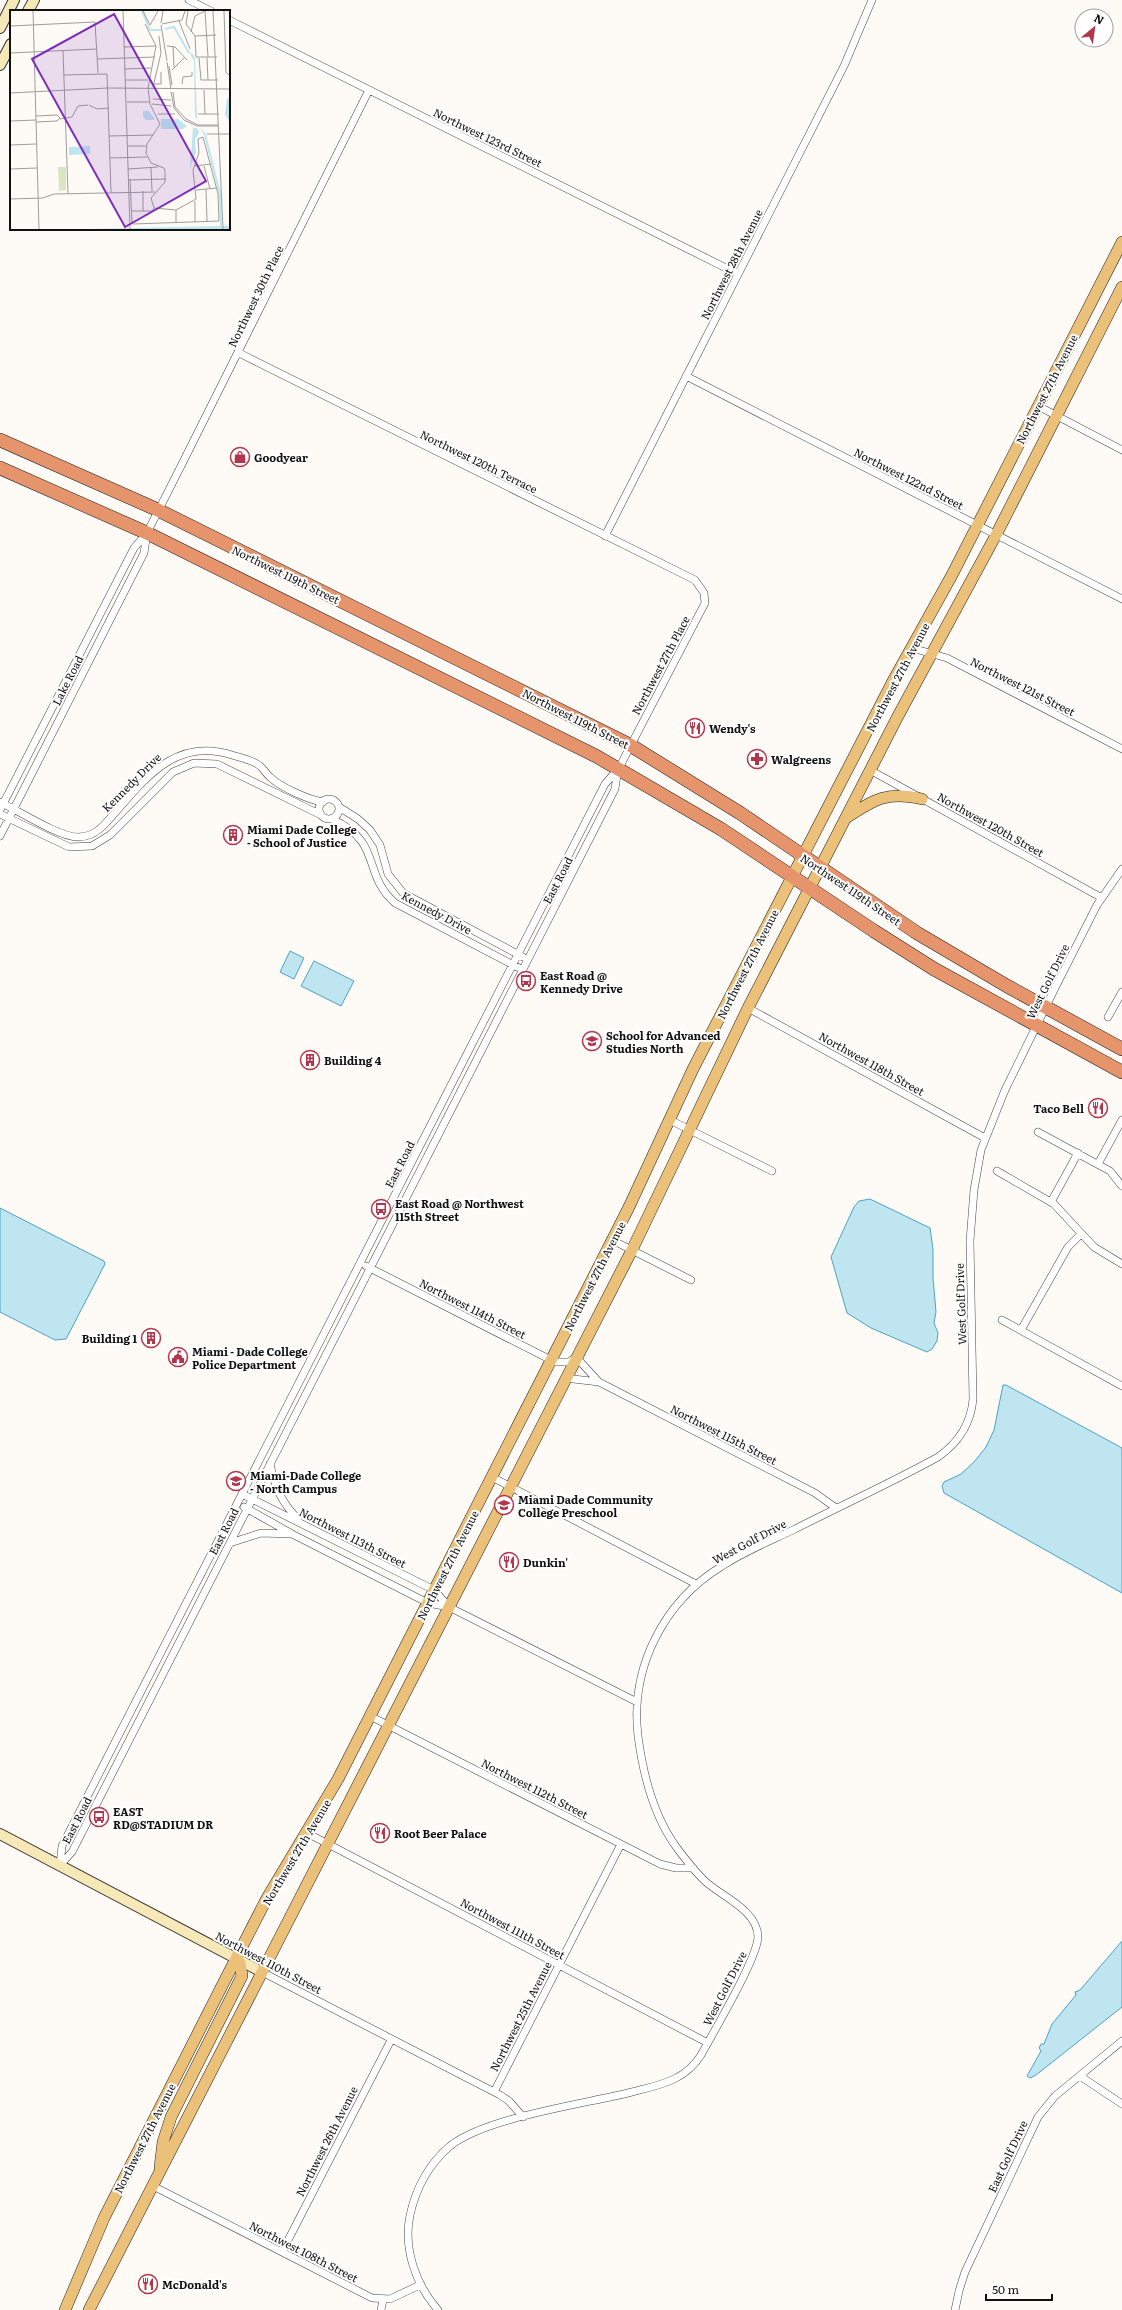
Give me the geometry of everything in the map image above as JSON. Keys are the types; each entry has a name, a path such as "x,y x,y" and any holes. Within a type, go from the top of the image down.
{"highway":[{"name":"Northwest 119th Street","path":"0,440 158,510 630,745 740,813 917,933 1046,1008 1122,1049"},
{"name":"Northwest 119th Street","path":"0,468 147,532 618,768 721,829 934,969 1122,1072"}],"main road":[{"name":"Northwest 27th Avenue","path":"65,2310 115,2195 236,1958 268,1898 338,1779 612,1240 670,1120 693,1068 893,681 977,526 1122,242"},
{"name":"Northwest 27th Avenue","path":"89,2310 565,1378 632,1250 688,1129 809,888 870,770 996,535 1122,287"},
{"path":"846,818 872,801 890,796 903,795 922,799"},
{"path":"159,2174 163,2142 171,2117 242,1976 240,1963 236,1958"}],"street":[{"path":"0,28 14,0"},
{"path":"29,10 34,0"},
{"path":"189,0 209,10"},
{"name":"Northwest 28th Avenue","path":"605,536 844,66 872,0"},
{"name":"Northwest 123rd Street","path":"230,20 738,274"},
{"path":"0,65 10,46"},
{"name":"Northwest 30th Place","path":"158,510 239,353 369,90"},
{"name":"Northwest 120th Terrace","path":"239,353 695,580 704,593"},
{"name":"Northwest 122nd Street","path":"686,376 1122,599"},
{"path":"1038,406 1122,450"},
{"name":"Lake Road","path":"1,805 134,548 147,532 158,510"},
{"name":"Lake Road","path":"0,836 144,553 147,532"},
{"name":"Northwest 27th Place","path":"630,745 704,603 704,593"},
{"name":"Northwest 121st Street","path":"912,648 947,658 1122,749"},
{"name":"East Road","path":"60,1865 62,1846 605,784 618,768 630,745"},
{"name":"Kennedy Drive","path":"1,805 14,808 63,834 84,837 98,830 158,768 177,755 193,750 211,750 240,758 258,764 273,780 309,798 323,802 331,799 337,802 339,807 358,819 370,830 380,845 388,874 403,893 528,959"},
{"path":"234,771 236,763 240,758"},
{"name":"Kennedy Drive","path":"0,814 64,846 87,847 105,839 168,776 178,768 194,763 206,762 217,764 234,771 321,815 326,819 332,819 350,829 361,839 367,848 381,887 395,903 523,970"},
{"name":"East Road","path":"60,1865 72,1852 523,970 615,789 618,768"},
{"name":"Northwest 120th Street","path":"870,770 1102,898"},
{"path":"321,815 319,809 323,802"},
{"path":"332,819 338,815 339,807"},
{"name":"West Golf Drive","path":"420,2285 410,2254 408,2228 416,2193 424,2177 442,2154 459,2140 479,2131 523,2117 669,2082 682,2075 694,2066 752,1957 758,1934 753,1921 746,1913 705,1881 693,1868 667,1832 651,1793 639,1745 637,1702 641,1675 654,1642 670,1613 696,1584 743,1554 938,1457 957,1440 968,1424 972,1411 974,1386 970,1222 976,1175 985,1138 1005,1090 1102,898 1122,869"},
{"path":"1108,1017 1122,992"},
{"name":"Northwest 118th Street","path":"748,1008 985,1138"},
{"path":"670,1120 772,1171"},
{"path":"1098,1164 1122,1120"},
{"path":"1038,1132 1114,1174 1122,1186"},
{"path":"1051,1202 1078,1153"},
{"path":"997,1171 1051,1202 1098,1251 1122,1264"},
{"path":"1021,1330 1070,1244 1081,1234"},
{"path":"612,1240 691,1280"},
{"name":"Northwest 114th Street","path":"361,1263 550,1360 563,1363 576,1357"},
{"path":"1002,1320 1122,1386"},
{"name":"Northwest 115th Street","path":"576,1357 599,1382 815,1494 836,1508"},
{"name":"Northwest 115th Street","path":"565,1378 599,1382"},
{"path":"270,1464 274,1482 280,1497 300,1522"},
{"path":"492,1477 696,1584"},
{"name":"Northwest 113th Street","path":"242,1494 434,1590 449,1607"},
{"name":"Northwest 113th Street","path":"238,1504 294,1535 428,1603 449,1607 637,1702"},
{"path":"230,1543 268,1532 294,1535"},
{"name":"Northwest 112th Street","path":"370,1716 668,1867 693,1868"},
{"name":"Northwest 111th Street","path":"307,1833 708,2042"},
{"name":"Northwest 110th Street","path":"0,1834 390,2040 494,2092 509,2101 523,2117"},
{"name":"Northwest 25th Avenue","path":"494,2092 558,1964 621,1844"},
{"name":"Northwest 26th Avenue","path":"282,2252 390,2040"},
{"name":"East Golf Drive","path":"956,2310 963,2278 1034,2123 1050,2100 1122,2041"},
{"path":"1080,2076 1122,2104"},
{"name":"Northwest 108th Street","path":"153,2186 367,2295 383,2300"},
{"path":"381,2310 383,2300 396,2297 420,2285 438,2310"}],"water":[{"path":"290,951 304,958 294,979 280,972"},
{"path":"314,961 354,981 341,1006 301,986"},
{"path":"870,1199 930,1228 933,1249 933,1278 936,1312 934,1323 938,1333 937,1341 932,1349 927,1352 871,1328 847,1313 831,1257 854,1207 859,1201"},
{"path":"0,1208 104,1261 105,1264 66,1339 55,1340 0,1312"},
{"path":"1003,1385 1006,1385 1122,1448 1122,1593 944,1493 942,1486 944,1482 961,1474 974,1462 986,1447 994,1430"},
{"path":"1122,1941 1122,2007 1036,2075 1030,2078 1027,2076 1041,2051 1039,2048 1041,2044 1044,2044 1052,2024 1076,1995 1075,1992 1080,1990"}],"place":[{"name":"Goodyear","path":"240,457"},
{"name":"Wendy's","path":"695,728"},
{"name":"Walgreens","path":"757,759"},
{"name":"Miami Dade College - School of Justice","path":"233,835"},
{"name":"East Road @ Kennedy Drive","path":"526,981"},
{"name":"School for Advanced Studies North","path":"592,1041"},
{"name":"Building 4","path":"310,1060"},
{"name":"Taco Bell","path":"1098,1108"},
{"name":"East Road @ Northwest 115th Street","path":"381,1209"},
{"name":"Building 1","path":"151,1338"},
{"name":"Miami - Dade College Police Department","path":"178,1357"},
{"name":"Miami-Dade College - North Campus","path":"236,1481"},
{"name":"Miami Dade Community College Preschool","path":"504,1505"},
{"name":"Dunkin'","path":"509,1562"},
{"name":"EAST RD@STADIUM DR","path":"99,1817"},
{"name":"Root Beer Palace","path":"380,1833"},
{"name":"McDonald's","path":"148,2284"}]}
